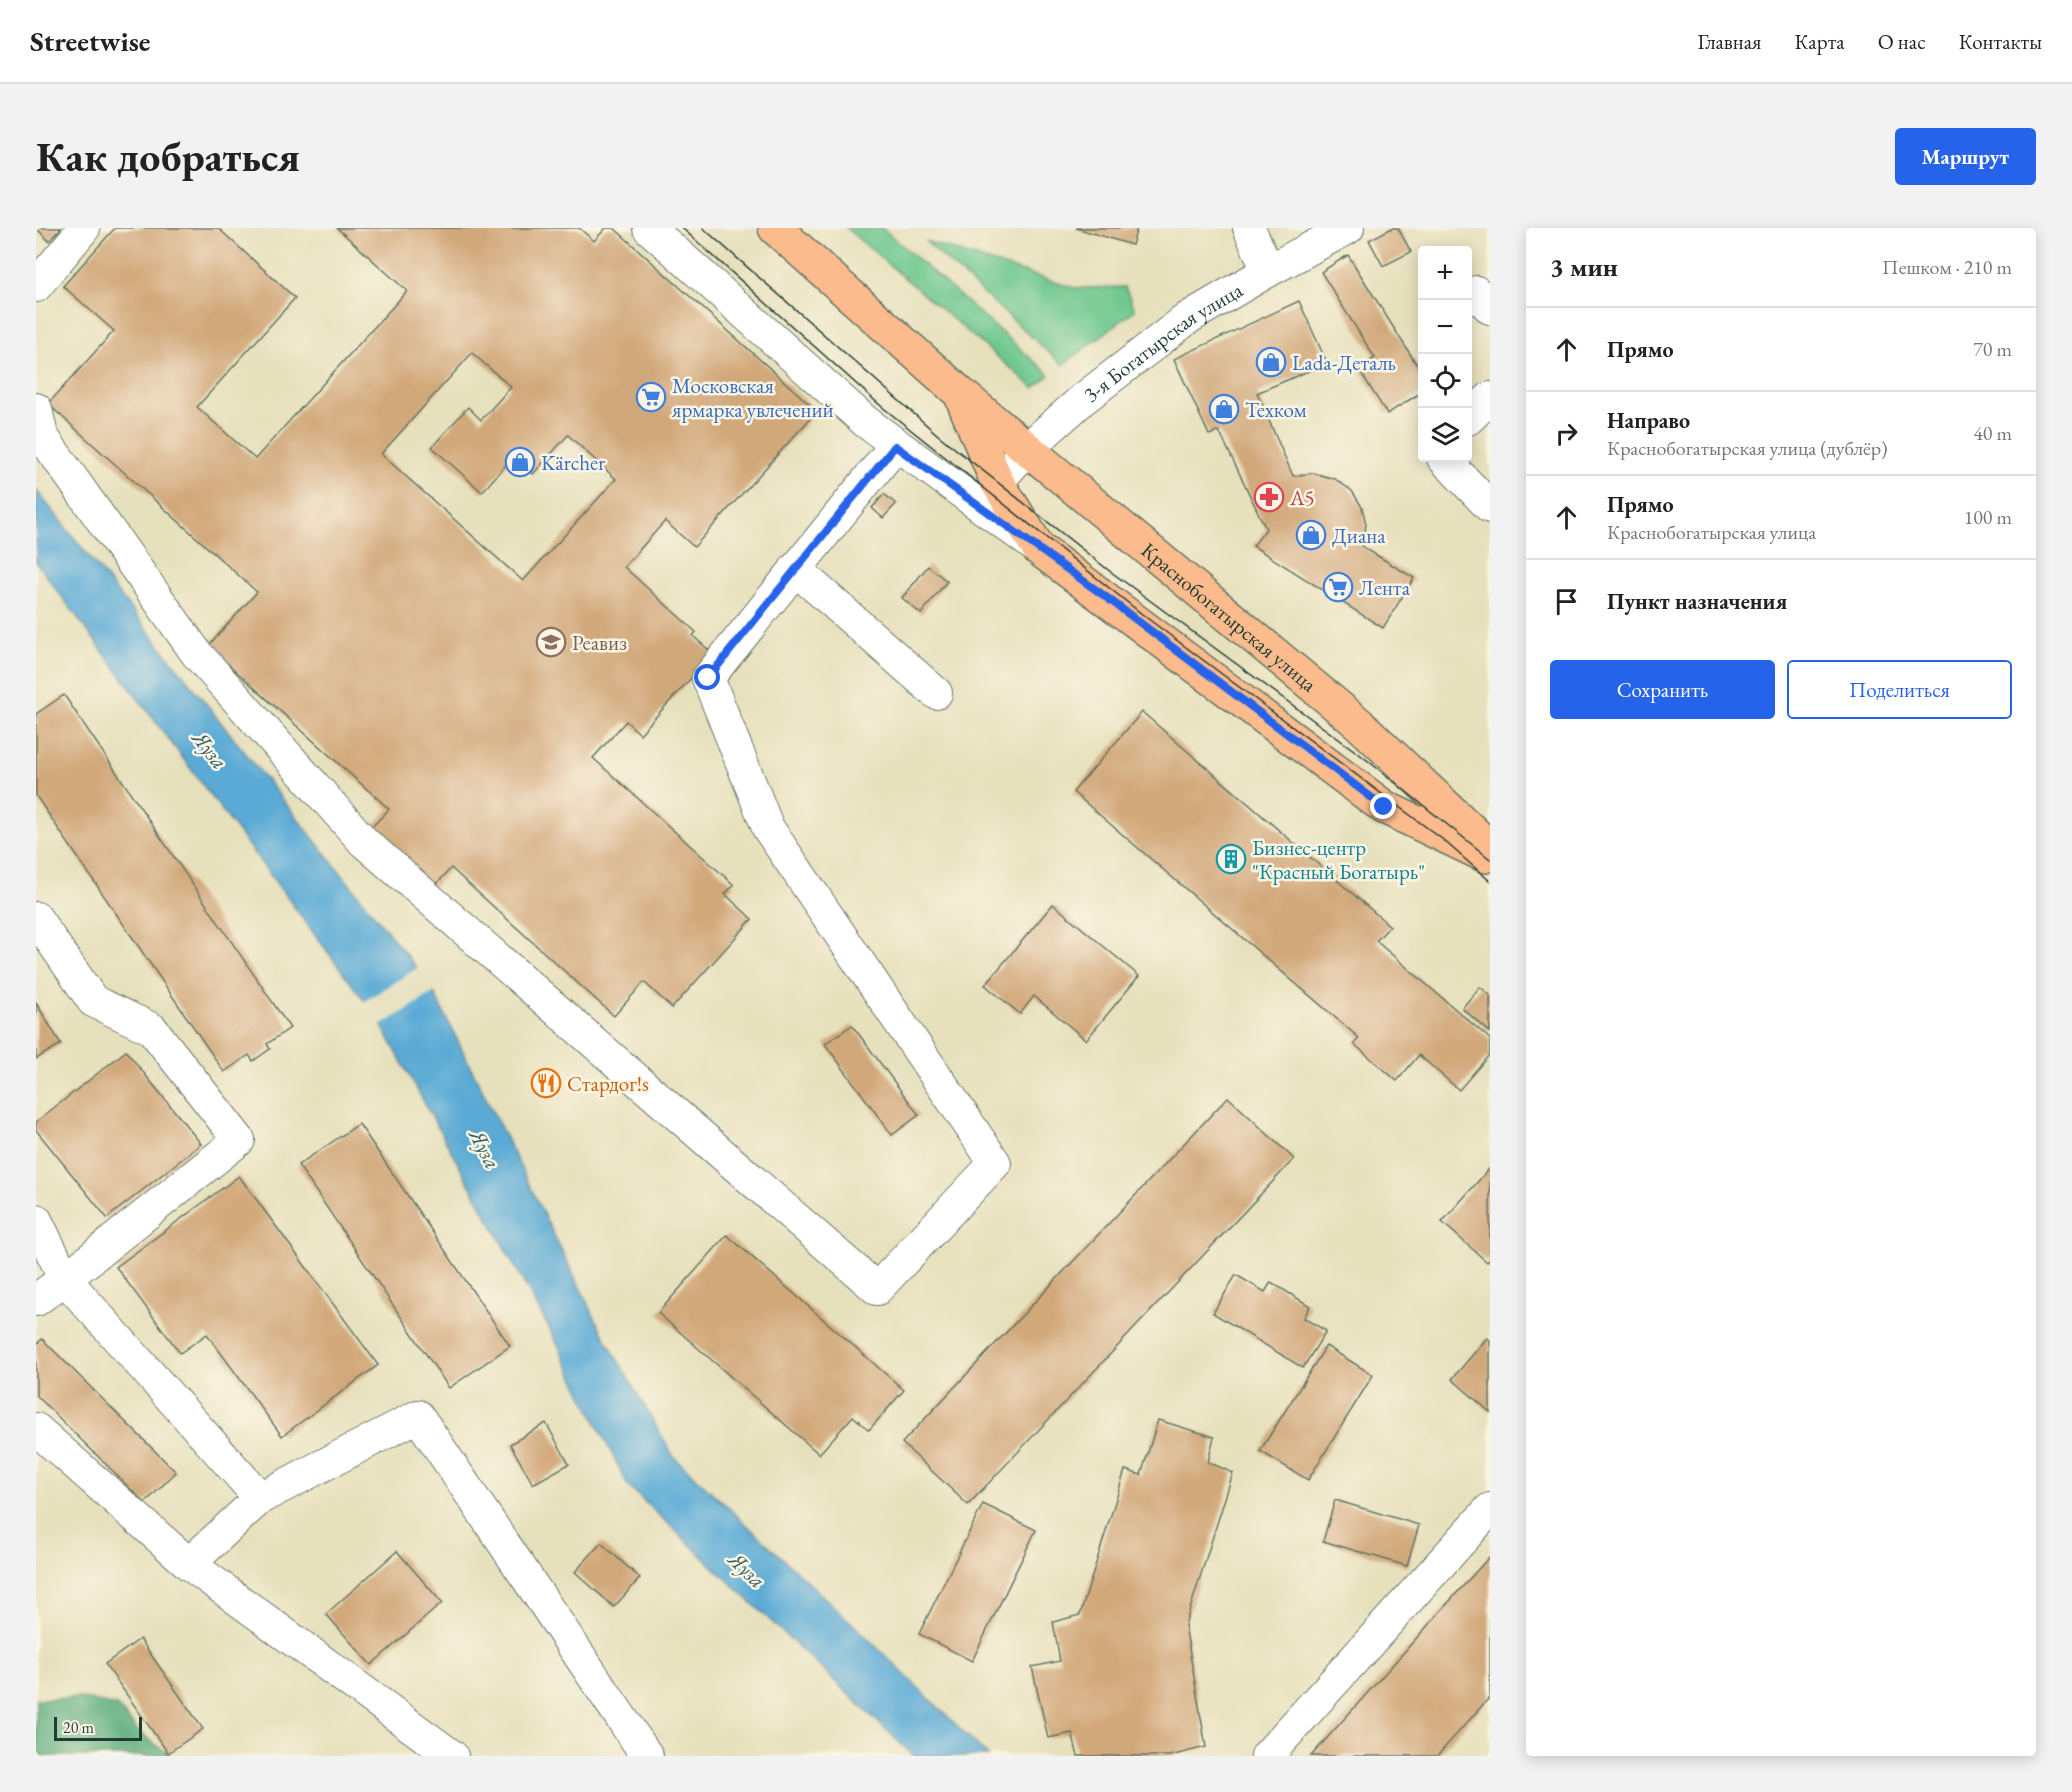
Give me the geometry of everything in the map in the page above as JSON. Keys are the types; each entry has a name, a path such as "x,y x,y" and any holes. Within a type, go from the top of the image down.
{"main road":[{"name":"Краснобогатырская улица","path":"776,228 961,394 1359,724 1490,848"},
{"name":"Краснобогатырская улица","path":"961,394 997,482 1039,549 1384,807 1490,857"}],"street":[{"path":"36,286 84,228"},
{"path":"649,228 895,446 1039,549"},
{"path":"1250,228 1268,271"},
{"name":"3-я Богатырская улица","path":"997,482 1027,449 1083,399 1188,318 1348,228"},
{"path":"1472,295 1476,292 1490,308"},
{"path":"1472,414 1490,398"},
{"path":"36,409 42,436 197,654 364,842 877,1289 995,1163 768,828 708,678 895,446"},
{"path":"1447,462 1490,507"},
{"path":"795,569 936,693"},
{"path":"36,918 93,1001 152,1029 239,1140 65,1280 36,1300"},
{"path":"36,1220 65,1280 260,1498"},
{"path":"189,1564 260,1498 418,1416 646,1756"},
{"path":"36,1429 189,1564 452,1756"},
{"path":"1268,1756 1490,1509"}],"green space":[{"path":"846,228 882,228 1050,375 1034,388"},
{"path":"925,241 1074,288 1125,287 1135,310 1063,365"},
{"path":"81,1698 117,1706 137,1730 171,1756 41,1756 36,1750 36,1699"}],"water":[{"name":"Яуза","path":"36,490 430,985 603,1334 674,1457 856,1627 988,1756 914,1756 628,1486 555,1339 378,1019 36,562"}],"pier":[{"path":"419,967 436,991 379,1027 362,1003"}],"building":[{"path":"36,228 61,228 49,241"},
{"path":"115,228 218,228 295,298 197,407 255,459 407,291 337,228 579,228 594,241 606,228 614,228 817,411 694,547 665,521 624,567 696,632 693,636 713,654 640,734 626,721 593,758 734,885 725,894 752,919 672,1008 644,982 614,1016 451,868 433,888 369,830 389,809 208,646 257,592 48,404 114,331 63,286","holes":["472,353 511,387 481,420 468,407 432,447 482,492 514,456 533,474 568,435 616,479 523,581 381,454"]},
{"path":"1076,228 1137,228 1132,245"},
{"path":"1392,228 1398,228 1411,252 1383,266 1369,240"},
{"path":"1348,255 1418,367 1418,395 1387,414 1358,368 1375,358 1321,272"},
{"path":"1299,301 1327,363 1257,393 1293,476 1313,473 1335,479 1352,491 1362,507 1366,524 1363,547 1414,578 1383,628 1253,546 1266,529 1219,431 1209,435 1174,359"},
{"path":"884,494 896,504 883,518 872,508"},
{"path":"928,566 947,581 921,614 902,598"},
{"path":"64,695 290,1028 267,1044 270,1049 253,1061 249,1055 224,1072 36,796 36,714"},
{"name":"Бизнес-центр \"Красный Богатырь\"","path":"1142,712 1390,926 1376,941 1490,1039 1490,1054 1459,1090 1419,1055 1397,1081 1354,1044 1359,1038 1073,792"},
{"path":"1053,904 1139,976 1086,1040 1034,996 1020,1014 985,985"},
{"path":"1480,987 1490,995 1490,1032 1462,1008"},
{"path":"36,1003 61,1044 36,1059"},
{"path":"852,1025 919,1115 892,1135 825,1044"},
{"path":"126,1051 201,1144 107,1218 36,1130 36,1122"},
{"path":"1228,1097 1294,1159 968,1505 902,1443"},
{"path":"359,1124 510,1346 449,1388 298,1165"},
{"path":"1490,1168 1490,1259 1487,1262 1442,1222"},
{"path":"239,1176 378,1365 282,1436 207,1334 180,1353 116,1267"},
{"path":"727,1235 904,1390 869,1430 853,1416 819,1454 658,1313"},
{"path":"1236,1275 1265,1292 1271,1282 1310,1306 1304,1318 1326,1331 1303,1368 1213,1313"},
{"path":"1487,1338 1490,1340 1490,1412 1452,1379"},
{"path":"42,1339 176,1472 145,1503 36,1395 36,1345"},
{"path":"1326,1346 1373,1375 1308,1480 1260,1451"},
{"path":"1158,1420 1214,1437 1208,1462 1233,1473 1185,1625 1206,1747 1170,1756 1078,1756 1072,1733 1048,1738 1032,1667 1060,1661 1053,1622 1080,1615 1125,1470 1141,1475"},
{"path":"546,1423 569,1464 533,1484 510,1444"},
{"path":"1335,1500 1419,1525 1407,1566 1323,1541"},
{"path":"983,1504 1036,1530 972,1661 919,1634"},
{"path":"601,1543 640,1578 614,1607 575,1572"},
{"path":"397,1551 442,1603 371,1665 326,1614"},
{"path":"1490,1556 1490,1697 1437,1756 1311,1756"},
{"path":"140,1639 203,1729 168,1753 105,1664"}],"tram line":[{"path":"682,228 881,406 1147,618 1442,839 1490,881"},
{"path":"703,228 938,435 1107,569 1362,756 1490,859"}],"place":[{"name":"Lada-Деталь","path":"1271,362"},
{"name":"Московская ярмарка увлечений","path":"651,397"},
{"name":"Техком","path":"1224,409"},
{"name":"Kärcher","path":"520,462"},
{"name":"А5","path":"1269,497"},
{"name":"Диана","path":"1311,535"},
{"name":"Лента","path":"1338,587"},
{"name":"Реавиз","path":"551,642"},
{"name":"Бизнес-центр \"Красный Богатырь\"","path":"1231,859"},
{"name":"Стардог!s","path":"546,1083"}],"route":[{"path":"708,678 895,446 1106,597 1384,807"}]}
